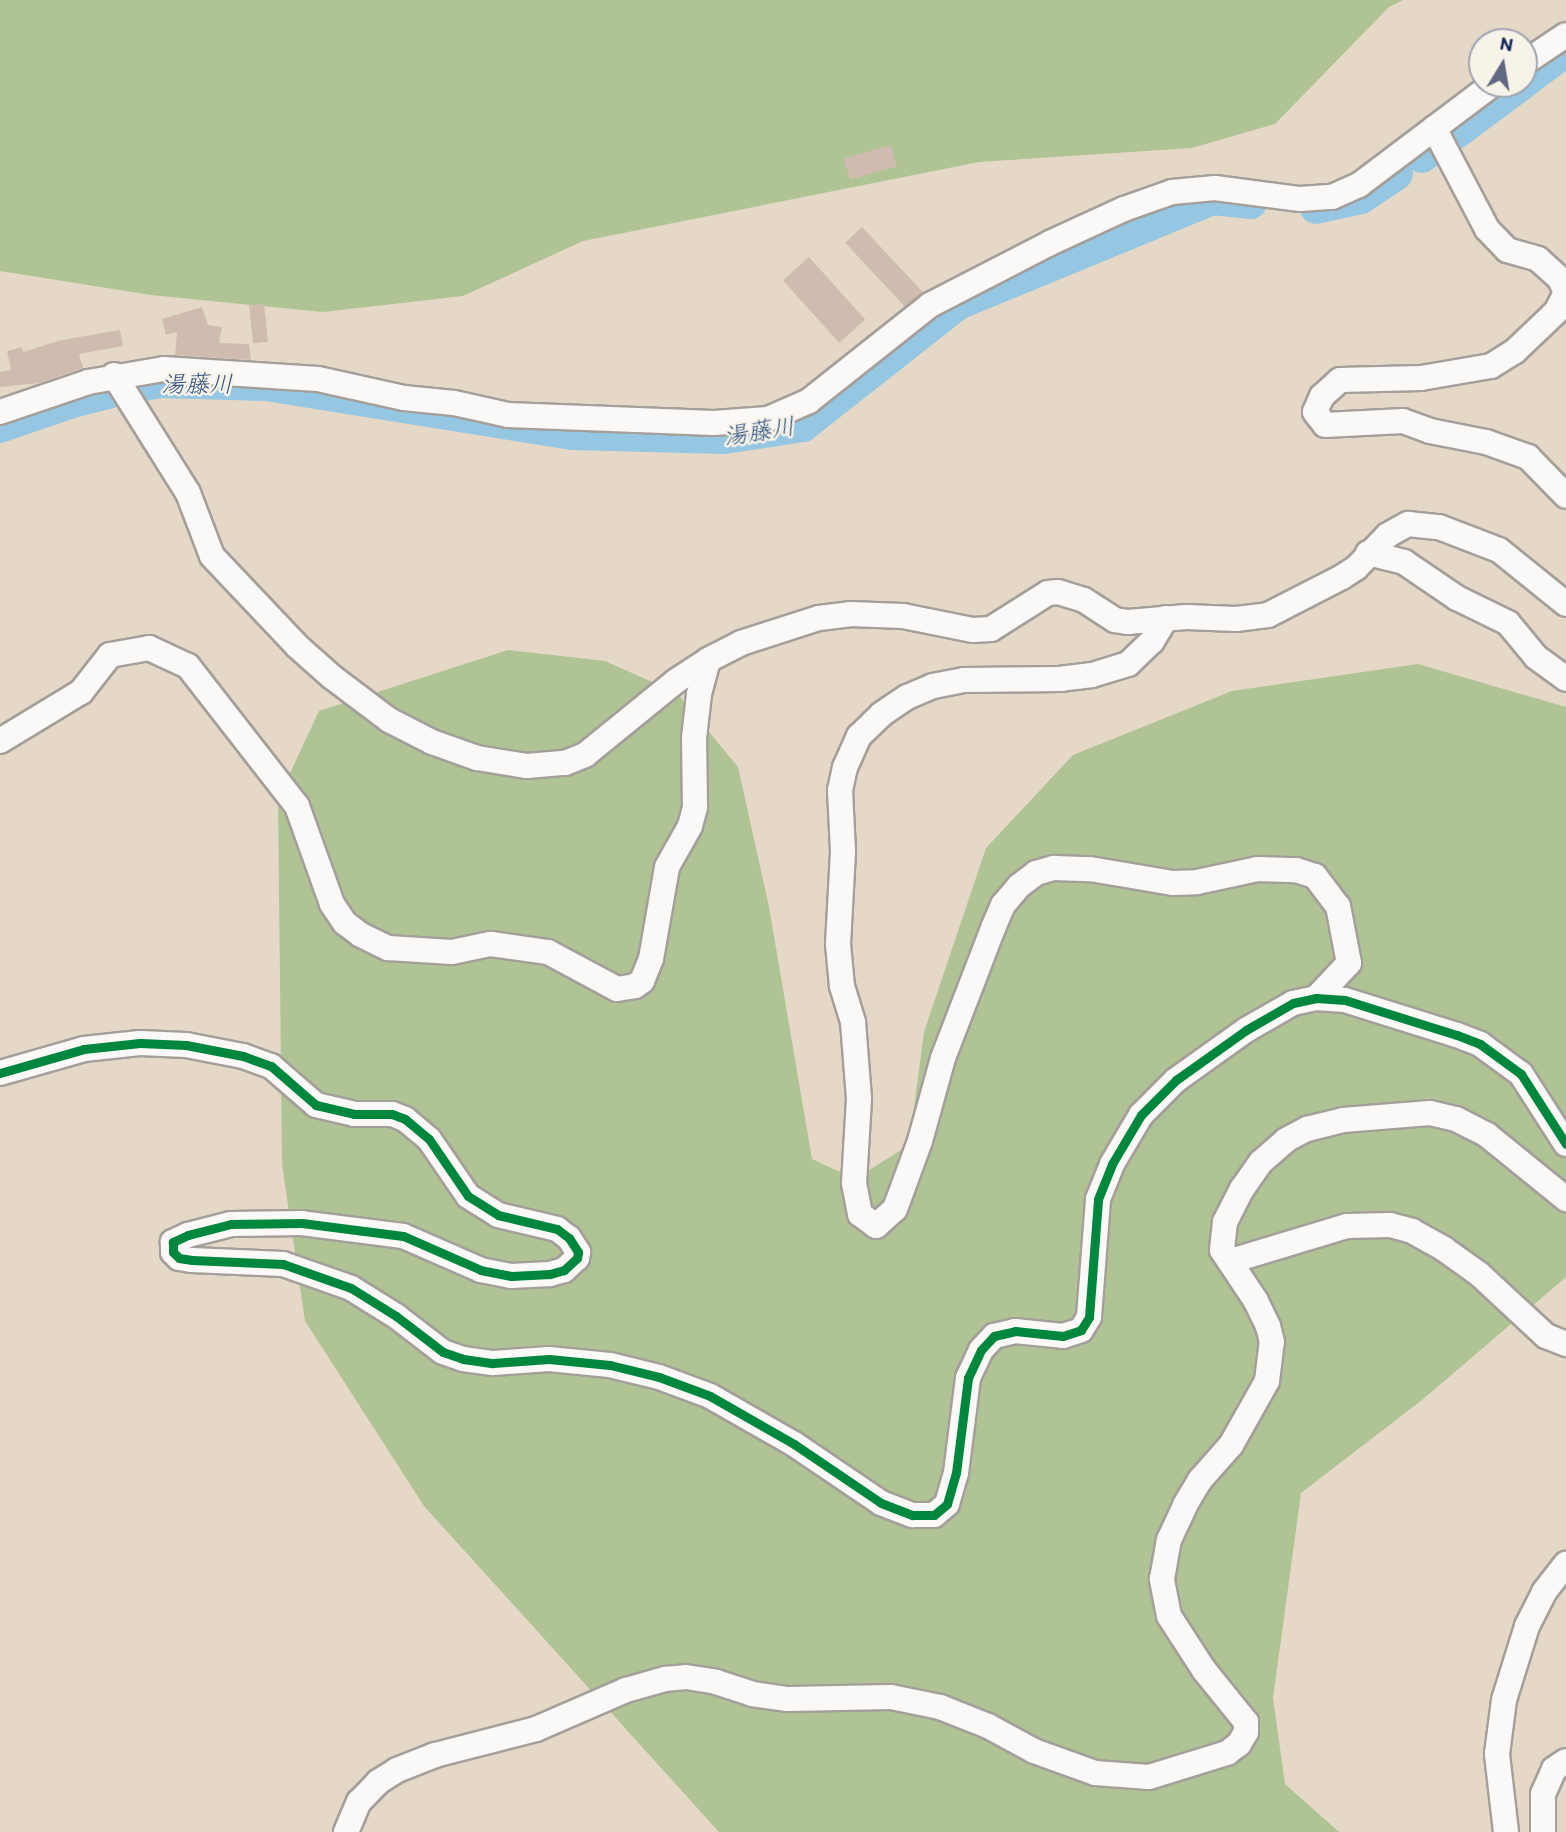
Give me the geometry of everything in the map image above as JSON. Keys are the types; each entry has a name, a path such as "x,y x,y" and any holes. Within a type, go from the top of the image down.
{"street":[{"path":"1538,54 1566,35"},
{"path":"0,412 114,375 164,369 318,379 404,398 454,403 508,415 714,423 768,419 809,401 930,305 1124,209 1172,192 1206,188 1300,199 1332,197 1359,185 1474,98"},
{"path":"1434,128 1486,229 1507,250 1538,259 1560,279 1566,293 1556,312 1515,351 1491,366 1421,378 1339,380 1322,396 1315,412 1325,425 1403,421 1430,431 1486,442 1528,457 1566,496"},
{"path":"114,375 188,493 212,556 297,646 332,677 389,720 432,742 477,758 527,766 565,762 585,755 676,681 708,660 741,643 819,618 850,614 903,617 973,630 991,629 1048,593 1058,592 1084,600 1115,620 1128,622 1166,618 1236,619 1268,615 1356,568 1388,535 1408,524 1438,527 1499,550 1566,604"},
{"path":"1368,553 1404,562 1457,598 1508,623 1536,657 1566,679"},
{"path":"1166,618 1152,640 1128,664 1092,675 1061,679 964,680 933,686 890,709 859,736 845,767 840,790 843,852 838,944 842,986 853,1022 859,1099 854,1183 859,1214 876,1226 895,1209 920,1141 943,1058 994,926 1003,905 1019,886 1036,873 1054,867 1090,869 1173,883 1197,882 1258,869 1296,870 1315,876 1338,906 1349,963 1316,998"},
{"path":"0,741 81,692 110,655 149,648 188,666 297,806 332,904 345,923 361,935 388,948 452,952 491,944 548,952 618,989 635,986 642,981 651,959 667,867 690,827 695,807 694,738 699,694 708,660"},
{"path":"0,1073 84,1049 140,1043 186,1045 243,1056 271,1066 316,1105 355,1114 392,1114 405,1119 429,1139 468,1196 498,1215 558,1229 569,1238 578,1252 577,1258 564,1270 550,1274 511,1276 481,1270 403,1236 302,1223 231,1224 180,1238 173,1242 173,1252 179,1258 192,1260 283,1264 351,1287 396,1316 443,1352 463,1359 493,1363 549,1359 610,1365 659,1377 710,1396 793,1444 881,1503 913,1515 934,1514 947,1504 956,1473 968,1378 981,1350 994,1336 1015,1331 1062,1336 1081,1329 1089,1317 1098,1199 1111,1164 1141,1115 1176,1080 1246,1030 1293,1003 1316,998 1345,1000 1480,1044 1521,1073 1566,1144"},
{"path":"346,1832 359,1802 378,1782 397,1770 435,1755 536,1729 626,1690 665,1679 686,1677 716,1682 752,1694 788,1699 891,1697 940,1707 988,1726 1034,1751 1095,1773 1149,1777 1227,1753 1239,1744 1246,1722 1204,1670 1169,1616 1162,1579 1169,1540 1185,1505 1199,1480 1230,1446 1267,1381 1272,1342 1268,1326 1222,1250 1225,1222 1242,1189 1261,1162 1286,1140 1307,1129 1343,1120 1430,1113 1457,1119 1518,1157 1566,1199"},
{"path":"1231,1261 1347,1226 1390,1225 1412,1231 1444,1249 1479,1274 1546,1336 1566,1345"},
{"path":"1506,1832 1497,1754 1504,1700 1527,1626 1544,1592 1566,1564"},
{"path":"1542,1832 1543,1794 1554,1769 1566,1761"}],"green space":[{"path":"0,0 1403,0 1389,7 1275,124 1192,148 979,162 583,241 463,296 323,312 151,295 0,271"},
{"path":"508,650 605,661 677,693 738,767 769,907 812,1159 855,1179 909,1145 924,1032 986,848 1073,755 1232,691 1418,664 1566,707 1566,1277 1422,1400 1301,1493 1273,1698 1285,1784 1339,1832 719,1832 424,1506 305,1321 282,1164 278,799 319,711"}],"building":[{"path":"891,145 897,166 850,180 844,159"},
{"path":"862,227 923,292 906,308 845,243"},
{"path":"809,257 865,319 839,343 783,280"},
{"path":"264,304 268,342 253,343 249,306"},
{"path":"202,307 208,325 222,327 219,343 249,344 251,360 175,355 177,332 166,335 162,319"},
{"path":"120,330 123,346 79,354 83,368 39,383 0,387 0,372 11,370 7,351 22,347 23,352 62,340"}],"waterway":[{"name":"湯藤川","path":"1538,72 1566,51"},
{"name":"湯藤川","path":"1455,134 1503,98"},
{"name":"湯藤川","path":"1422,157 1430,151"},
{"name":"湯藤川","path":"1316,208 1361,198 1397,174"},
{"name":"湯藤川","path":"138,386 160,382 266,385 572,434 724,438 803,426 958,304 1213,199 1251,203"},
{"name":"湯藤川","path":"0,427 72,402 108,393"}],"cycle path":[{"path":"0,1073 84,1049 140,1043 186,1045 243,1056 271,1066 316,1105 354,1114 392,1114 405,1119 429,1139 468,1196 498,1215 557,1229 569,1238 578,1252 577,1258 564,1270 550,1274 511,1276 481,1270 403,1236 302,1223 231,1224 188,1235 173,1242 173,1252 179,1258 192,1260 283,1264 351,1288 396,1316 443,1352 463,1359 493,1363 549,1359 610,1365 659,1377 710,1396 794,1444 881,1503 913,1515 934,1515 947,1504 956,1473 968,1378 981,1350 994,1336 1015,1331 1063,1336 1081,1330 1089,1317 1098,1199 1112,1164 1141,1115 1176,1080 1246,1030 1293,1003 1316,998 1345,1000 1480,1044 1521,1074 1566,1144"}]}
